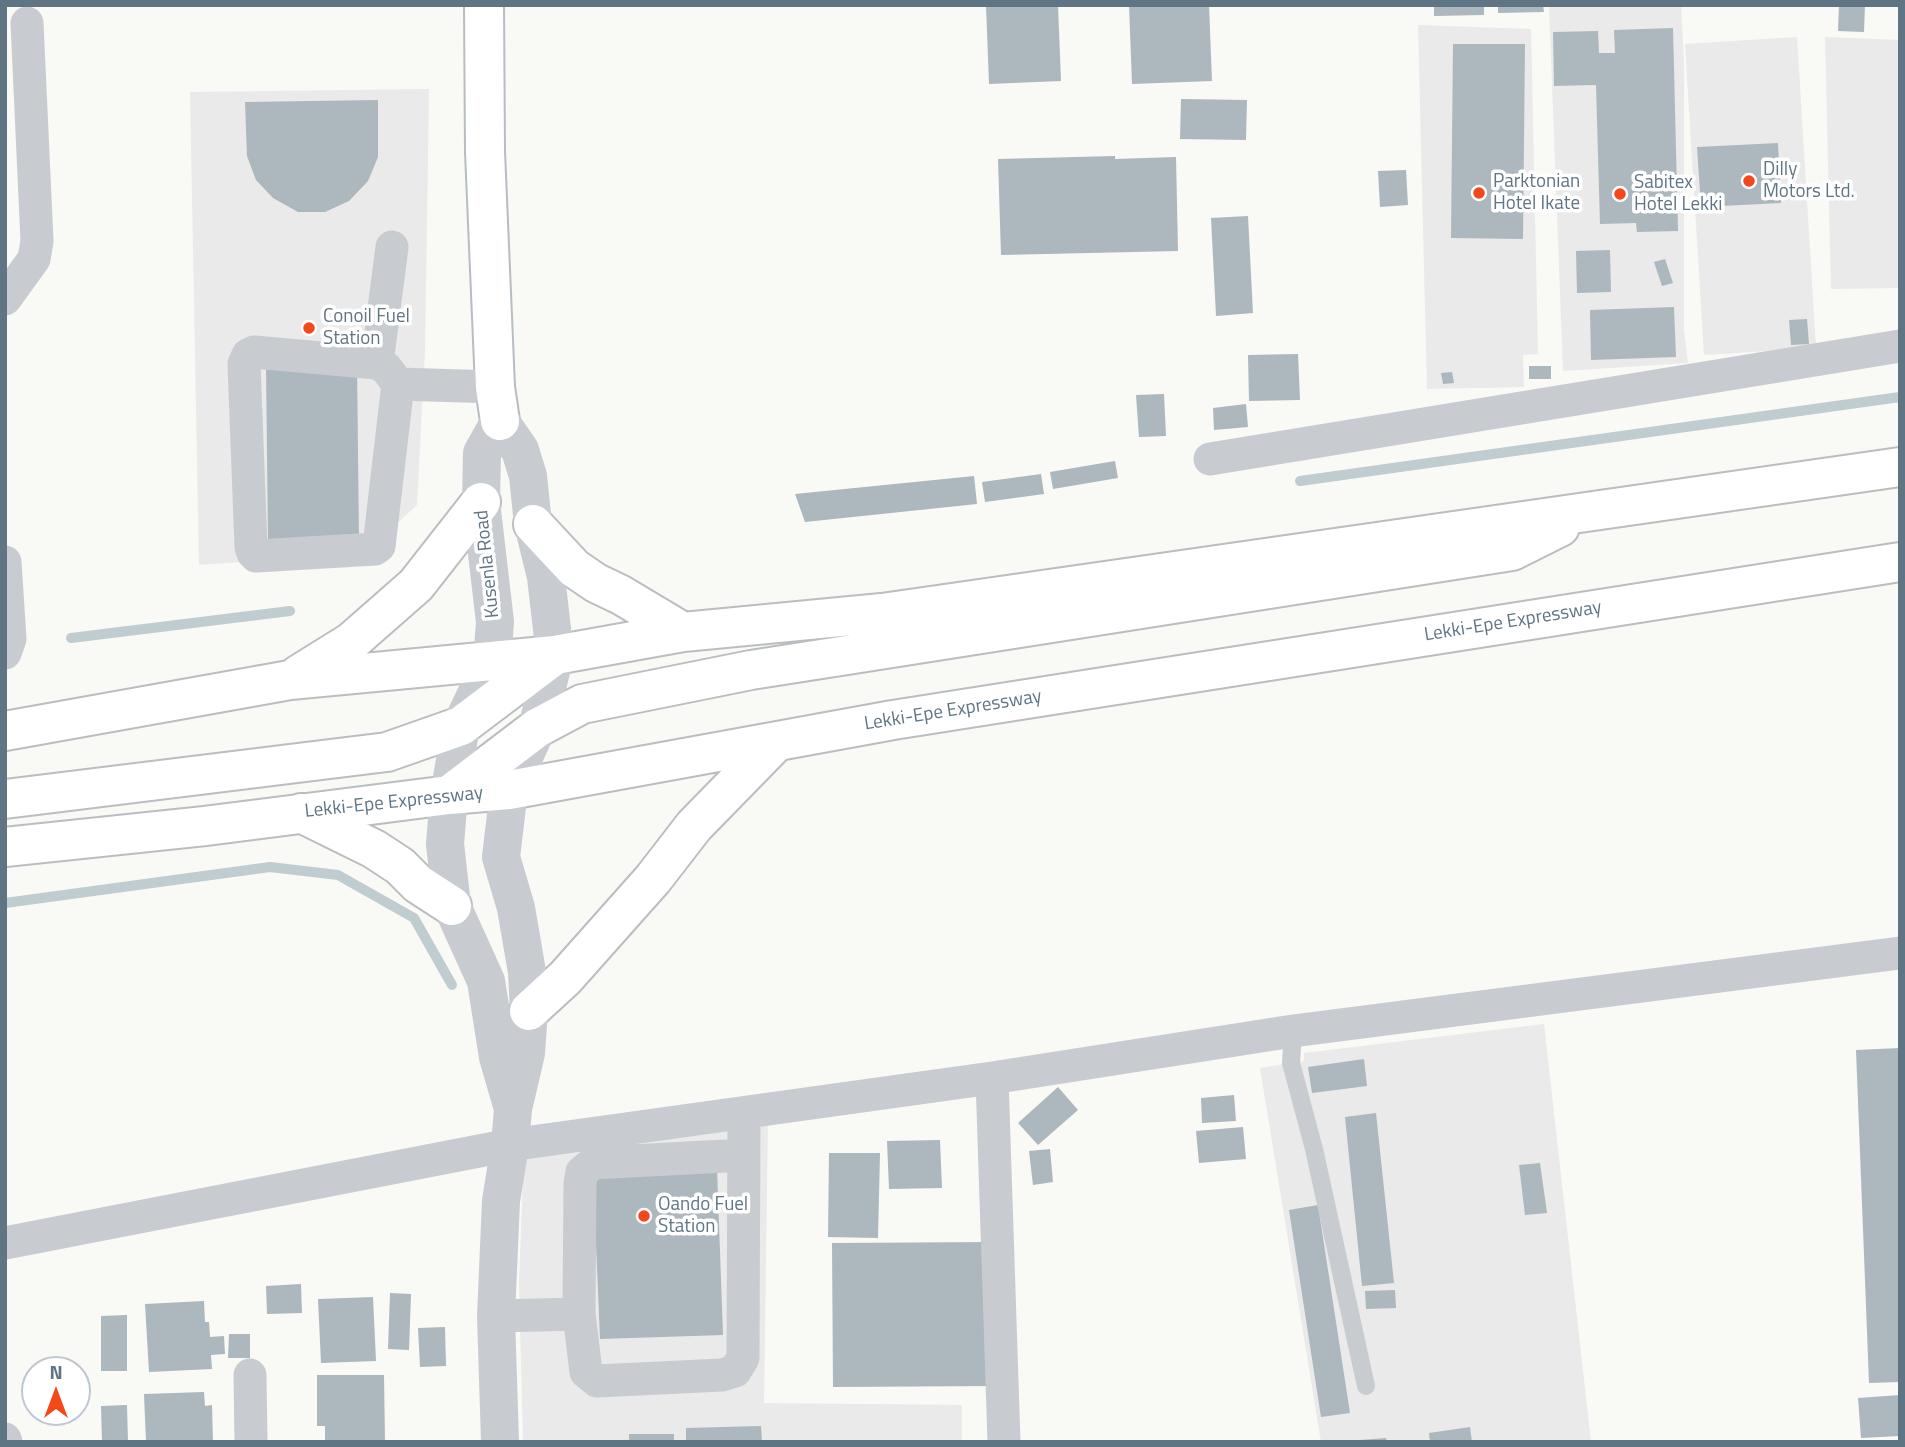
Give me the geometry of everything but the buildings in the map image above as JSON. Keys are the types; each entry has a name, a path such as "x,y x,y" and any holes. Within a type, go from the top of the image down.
{"main road":[{"path":"484,5 485,152 498,404"},
{"path":"5,731 290,680 555,655 683,632 882,613 1900,467"},
{"path":"290,680 351,642 416,585 481,502"},
{"path":"449,795 537,728 582,704 751,670 1511,551 1590,512"},
{"path":"533,524 574,568 683,632"},
{"name":"Lekki-Epe Expressway","path":"5,847 509,790 906,717 1900,562"},
{"path":"5,799 387,752 461,726 555,655"},
{"path":"529,1011 565,978 653,879 694,826 777,741"},
{"path":"301,813 374,849 400,866 418,884 450,888"}],"street":[{"path":"5,299 34,258 37,241 27,23"},
{"path":"392,247 387,373 379,546 372,551 256,556 251,547 243,364 247,355 254,352 387,373 498,404 520,450 528,476 533,524 546,577 555,655 537,728 509,790 501,857 516,908 527,972 529,1011 526,1053 501,1200 496,1316 500,1442"},
{"path":"1210,459 1900,346"},
{"name":"Kusenla Road","path":"498,404 482,453 481,502 495,622 492,661 461,726 449,795 445,844 450,888 486,981 512,1127"},
{"path":"5,562 10,639 5,653"},
{"path":"5,1243 512,1127 744,1113 1293,1031 1900,953"},
{"path":"992,1078 1004,1442"},
{"path":"744,1113 744,1156 743,1358 735,1371 722,1375 597,1381 586,1372 579,1314 582,1172 593,1163 744,1156"},
{"path":"496,1316 579,1314"},
{"path":"250,1375 251,1442"}],"lane":[{"path":"1293,1031 1291,1063 1314,1149 1366,1386"}],"shaded area":[{"name":"Sabitex Hotel Lekki","path":"1681,5 1684,63 1684,330 1688,363 1563,371 1549,6"},
{"name":"Parktonian Hotel Ikate","path":"1418,25 1531,29 1538,354 1523,355 1524,387 1427,389"},
{"name":"Dilly Motors Ltd.","path":"1797,37 1816,348 1704,355 1685,44"},
{"path":"1825,37 1900,40 1900,288 1831,289"},
{"name":"Conoil Fuel Station","path":"429,89 425,350 417,505 365,553 199,565 190,92"},
{"path":"1544,1024 1591,1442 1321,1442 1260,1068 1304,1061 1304,1053"},
{"name":"Oando Fuel Station","path":"768,1118 764,1403 962,1405 962,1442 523,1442 519,1283 524,1149"}],"waterway":[{"path":"1300,481 1900,397"},
{"path":"71,638 290,611"},
{"path":"5,903 270,867 338,875 414,918 452,985"}],"place":[{"name":"Dilly Motors Ltd.","path":"1749,181"},
{"name":"Parktonian Hotel Ikate","path":"1479,193"},
{"name":"Sabitex Hotel Lekki","path":"1620,194"},
{"name":"Conoil Fuel Station","path":"309,328"},
{"name":"Oando Fuel Station","path":"644,1216"}]}
